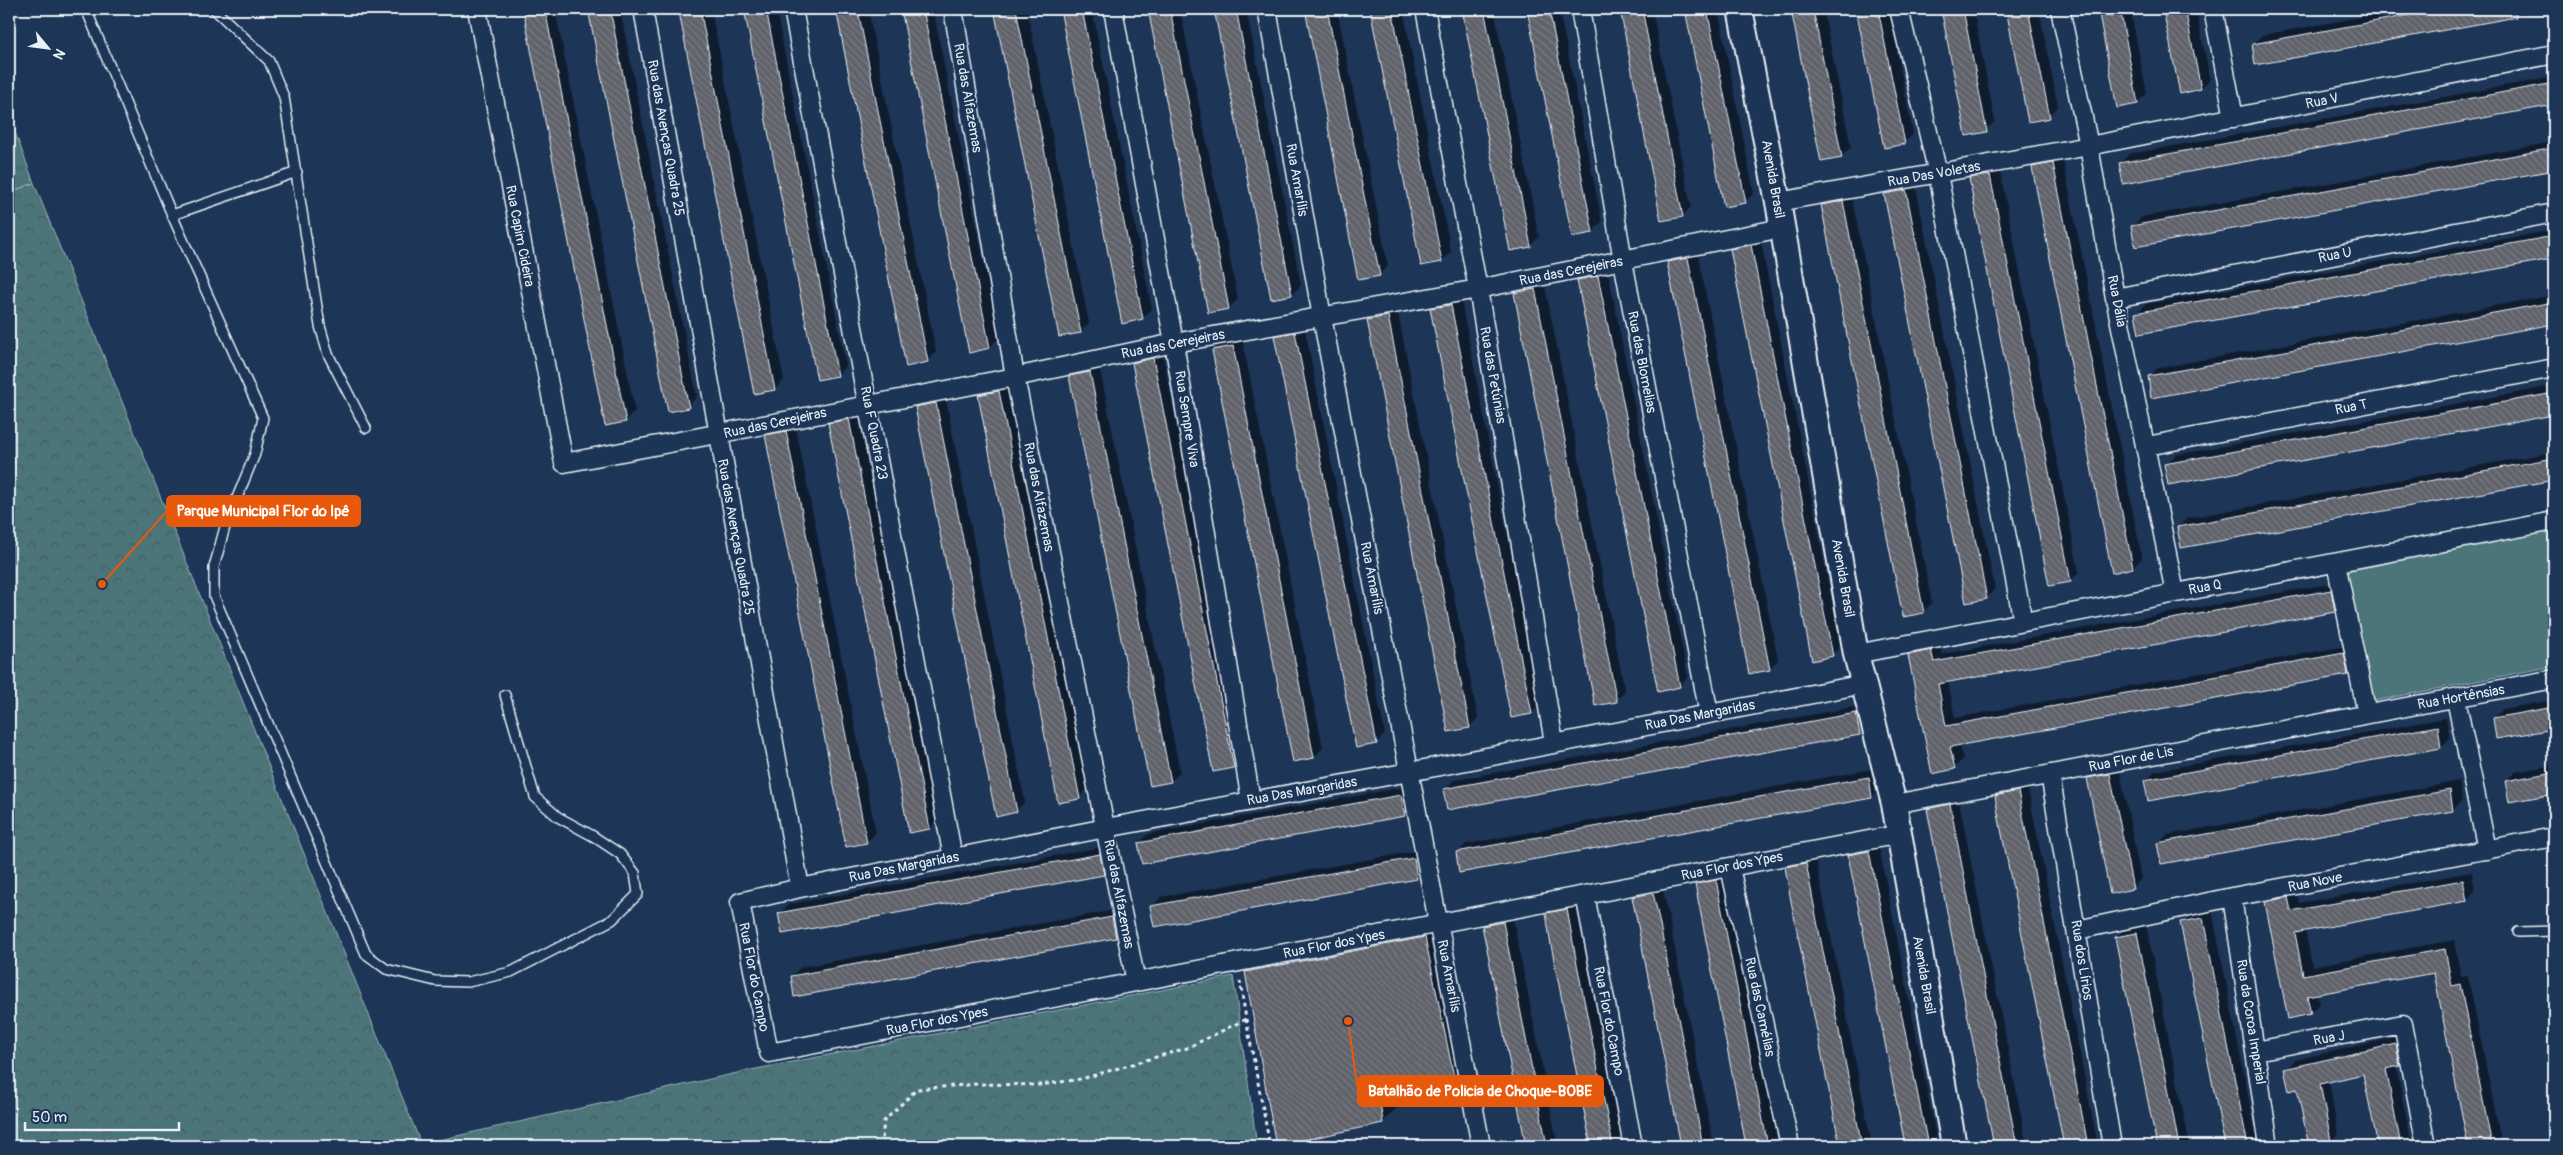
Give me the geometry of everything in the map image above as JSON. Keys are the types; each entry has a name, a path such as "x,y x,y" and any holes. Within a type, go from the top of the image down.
{"street":[{"name":"Rua Capim Cideira","path":"477,9 564,463"},
{"name":"Rua das Avenças Quadra 25","path":"643,9 800,888"},
{"name":"Rua F Quadra 23","path":"793,9 953,858"},
{"name":"Rua das Alfazemas","path":"952,9 1015,377 1136,982"},
{"name":"Rua Sempre Viva","path":"1113,9 1174,343 1250,801"},
{"name":"Rua Amarílis","path":"1267,9 1322,316 1481,1146"},
{"name":"Rua das Petúnias","path":"1424,9 1478,289 1554,743"},
{"name":"Rua das Blomelias","path":"1580,9 1623,261 1709,714"},
{"name":"Avenida Brasil","path":"1740,9 1778,202 1856,654 1900,834 1954,1146"},
{"path":"1899,9 1938,174 2023,622"},
{"name":"Rua Dália","path":"2060,9 2089,146 2115,298 2147,446 2175,593"},
{"path":"2213,9 2234,118"},
{"name":"Rua V","path":"2089,146 2554,54"},
{"name":"Rua Das Voletas","path":"1778,202 2089,146"},
{"name":"Rua U","path":"2115,298 2554,213"},
{"name":"Rua das Cerejeiras","path":"564,463 718,435 868,403 1015,377 1174,343 1478,289 1782,228"},
{"name":"Rua T","path":"2147,446 2554,368"},
{"name":"Rua Q","path":"1856,654 2554,521"},
{"path":"2336,563 2367,714"},
{"name":"Rua Hortênsias","path":"2367,714 2456,699 2554,679"},
{"name":"Rua Das Margaridas","path":"740,902 800,888 1106,828 1409,772 1864,684"},
{"path":"2456,699 2487,850"},
{"name":"Rua Flor de Lis","path":"1894,804 2367,714"},
{"name":"Rua dos Lírios","path":"2050,774 2112,1146"},
{"name":"Rua Flor dos Ypes","path":"769,1053 1900,834"},
{"name":"Rua Nove","path":"2077,930 2232,897 2554,837"},
{"name":"Rua das Camélias","path":"1730,867 1790,1146"},
{"name":"Rua Flor do Campo","path":"1585,895 1633,1146"},
{"name":"Rua da Coroa Imperial","path":"2232,897 2269,1146"},
{"name":"Rua Flor do Campo","path":"740,902 769,1053"},
{"name":"Rua J","path":"2255,1051 2403,1024 2426,1146"}],"lane":[{"path":"86,9 172,215 263,418 255,454 226,527 217,559 214,596 366,954 386,969 435,981 468,982 511,972 612,920 638,894 635,873 620,854 593,836 558,817 535,798 505,695"},
{"path":"214,9 269,61 284,97 320,326 328,354 366,428"},
{"path":"172,215 297,172"},
{"path":"2518,932 2554,932"}],"path":[{"path":"1237,963 1270,1146"},
{"path":"885,1146 882,1138 884,1121 917,1089 977,1084 1040,1085 1081,1079 1187,1048 1246,1019"}],"green space":[{"path":"9,116 34,183 9,193"},
{"path":"34,183 421,1144 746,1071 1233,976 1257,1146 9,1146 9,193"},
{"path":"2554,527 2554,666 2369,702 2344,569"}],"building":[{"path":"545,9 626,422 605,426 524,14"},
{"path":"588,9 610,9 689,408 668,412"},
{"path":"700,9 775,390 754,394 679,12"},
{"path":"744,9 766,9 838,376 817,380"},
{"path":"901,9 923,9 990,348 969,353"},
{"path":"994,9 1016,9 1081,333 1059,337"},
{"path":"1060,9 1082,9 1143,319 1122,324"},
{"path":"1148,9 1170,9 1229,309 1208,313"},
{"path":"1214,9 1236,9 1292,295 1271,299"},
{"path":"1305,9 1327,9 1380,276 1358,280"},
{"path":"1370,9 1392,9 1442,262 1421,266"},
{"path":"1462,9 1484,9 1531,247 1510,251"},
{"path":"1527,9 1549,9 1593,233 1572,237"},
{"path":"1620,9 1642,9 1683,217 1661,221"},
{"path":"1685,9 1707,9 1746,203 1724,207"},
{"path":"1791,9 1813,9 1842,158 1821,162"},
{"path":"1856,9 1878,9 1905,144 1884,148"},
{"path":"1941,9 1963,9 1987,132 1966,136"},
{"path":"2006,9 2028,9 2050,118 2028,122"},
{"path":"2098,9 2120,9 2138,104 2117,108"},
{"path":"2163,9 2185,9 2201,89 2180,94"},
{"path":"2442,9 2516,9 2516,17 2255,65 2252,44"},
{"path":"858,10 928,362 906,367 837,14"},
{"path":"2554,83 2554,105 2123,184 2119,163"},
{"path":"2554,148 2554,170 2135,247 2131,226"},
{"path":"2053,163 2133,568 2112,573 2032,167"},
{"path":"1990,175 2071,582 2049,586 1969,178"},
{"path":"1906,190 1987,599 1966,603 1884,194"},
{"path":"1843,201 1924,613 1903,617 1821,205"},
{"path":"2548,237 2552,259 2139,334 2135,313"},
{"path":"1751,245 1833,656 1812,661 1730,249"},
{"path":"1688,258 1770,670 1749,674 1667,262"},
{"path":"1598,276 1680,687 1658,692 1577,280"},
{"path":"1535,289 1617,702 1595,706 1514,293"},
{"path":"2554,302 2554,324 2151,398 2148,376"},
{"path":"1451,305 1532,714 1511,718 1430,308"},
{"path":"1388,316 1470,728 1448,732 1367,320"},
{"path":"1295,332 1377,744 1356,748 1274,336"},
{"path":"1233,346 1314,758 1293,762 1212,350"},
{"path":"1153,358 1234,768 1213,772 1132,363"},
{"path":"1090,372 1171,782 1150,786 1069,376"},
{"path":"999,391 1080,799 1058,803 978,395"},
{"path":"2554,393 2554,415 2168,485 2164,464"},
{"path":"936,403 1017,812 996,817 915,407"},
{"path":"849,419 930,829 909,833 828,423"},
{"path":"786,431 867,843 846,847 765,435"},
{"path":"2554,458 2554,480 2181,548 2177,527"},
{"path":"2331,590 2335,612 1938,684 1946,726 2344,653 2348,675 1950,747 1955,769 1932,774 1908,655 1931,650 1934,662"},
{"path":"2554,707 2554,729 2496,739 2493,718"},
{"path":"1856,713 1860,735 1447,810 1443,789"},
{"path":"2438,726 2441,748 2148,801 2144,780"},
{"path":"2554,772 2554,794 2509,802 2505,781"},
{"path":"2110,774 2133,889 2110,894 2087,778"},
{"path":"1869,777 1872,798 1459,873 1456,852"},
{"path":"2450,790 2453,811 2161,864 2157,843"},
{"path":"2018,791 2088,1146 2064,1146 1999,819 1995,796"},
{"path":"1401,795 1405,816 1142,864 1138,843"},
{"path":"1950,804 2017,1146 1994,1146 1957,963 1927,809"},
{"path":"1869,851 1927,1141 1905,1145 1848,855"},
{"path":"1100,854 1104,875 782,934 778,913"},
{"path":"1414,858 1417,879 1154,927 1150,906"},
{"path":"1806,863 1862,1146 1840,1146 1790,896 1785,867"},
{"path":"1716,880 1767,1141 1746,1145 1695,884"},
{"path":"2463,880 2467,901 2295,933 2303,975 2445,949 2452,986 2460,984 2492,1146 2468,1146 2434,973 2307,996 2311,1014 2288,1019 2265,902 2288,897 2291,911"},
{"path":"1653,893 1703,1146 1681,1146 1632,897"},
{"path":"1567,909 1613,1146 1591,1146 1550,940 1546,913"},
{"path":"1112,917 1116,938 794,997 791,976"},
{"path":"2203,918 2248,1146 2225,1146 2180,922"},
{"path":"1503,922 1547,1146 1526,1146 1482,926"},
{"path":"2137,933 2179,1146 2157,1146 2115,937"},
{"path":"1425,937 1454,1077 1379,1094 1383,1123 1276,1146 1245,972"},
{"path":"2396,1044 2400,1066 2386,1069 2401,1146 2378,1146 2363,1074 2320,1084 2332,1146 2309,1146 2297,1089 2289,1091 2284,1069"}],"place":[{"name":"Parque Municipal Flor do Ipê","path":"102,584"},
{"name":"Batalhão de Policia de Choque-BOBE","path":"1348,1021"}]}
